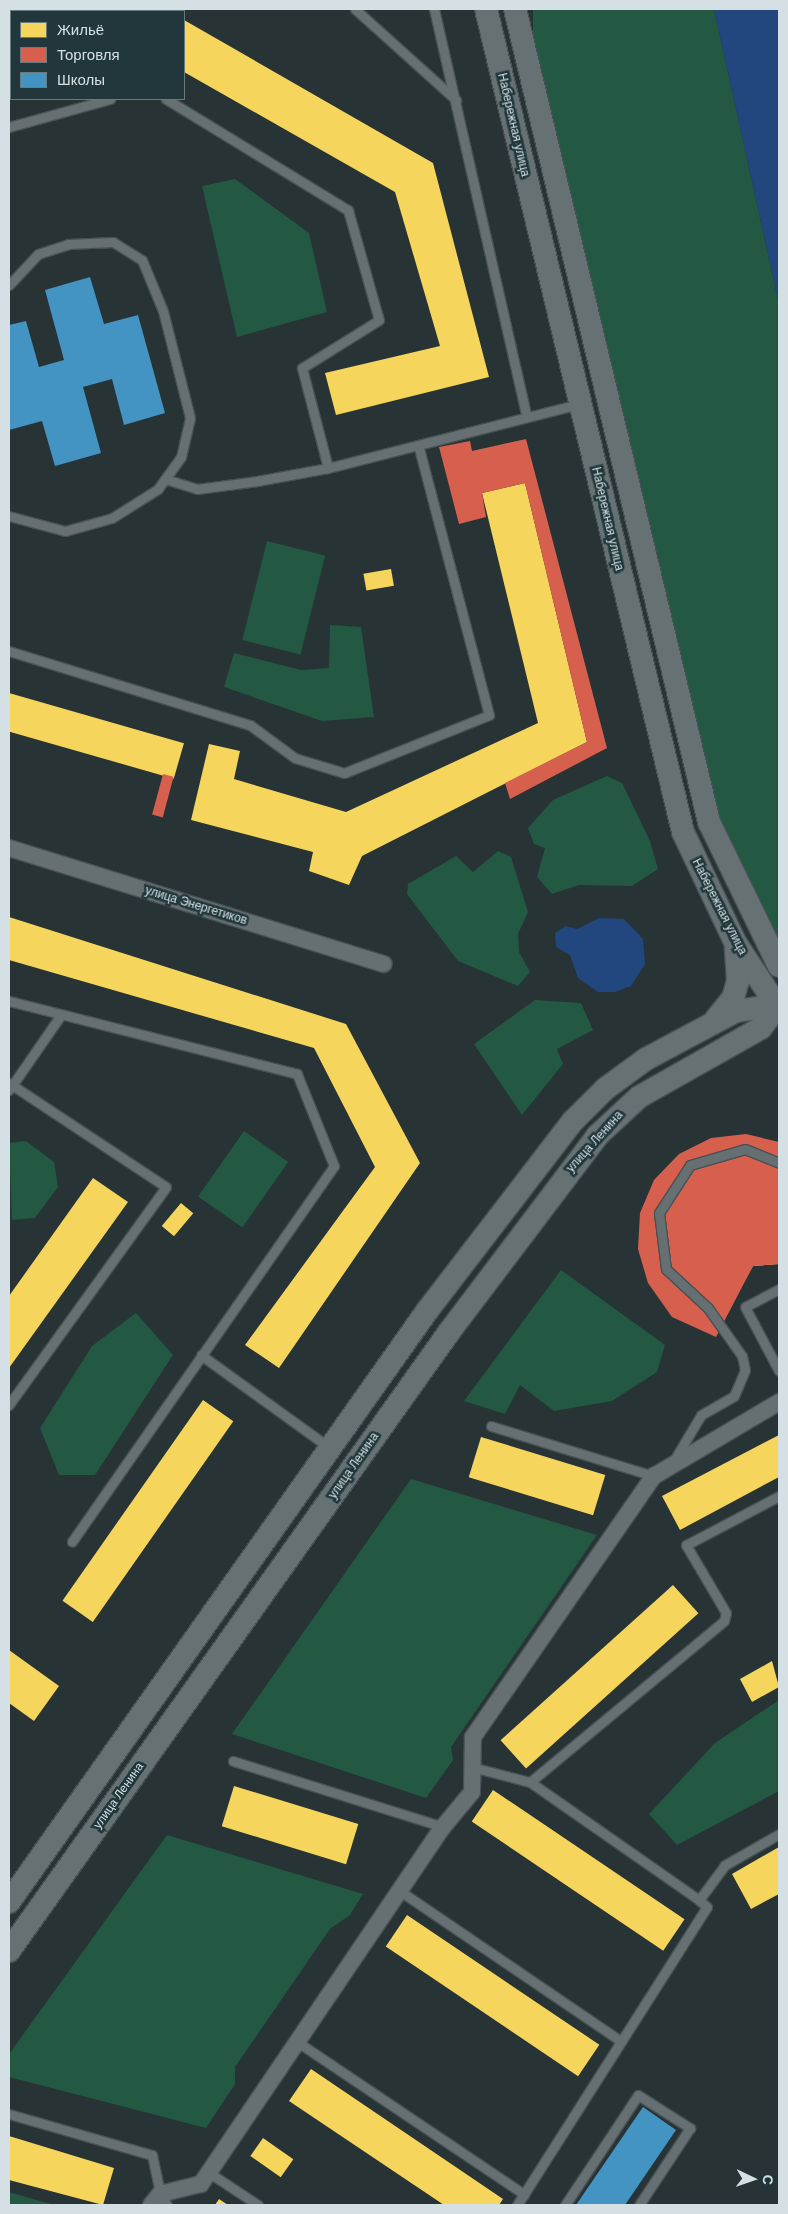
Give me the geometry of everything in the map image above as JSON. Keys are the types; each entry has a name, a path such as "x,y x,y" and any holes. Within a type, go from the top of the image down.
{"main road":[{"name":"Набережная улица","path":"486,9 683,832 735,942 778,1009"},
{"name":"Набережная улица","path":"515,9 605,397 709,822 778,965"},
{"path":"580,404 605,397"},
{"path":"708,1027 733,998 738,981 735,942"},
{"path":"9,1902 499,1212 579,1114 623,1073 736,1010 778,1009"},
{"name":"улица Ленина","path":"9,1951 573,1166 610,1121 639,1097 750,1035 778,1009"}],"street":[{"name":"улица Энергетиков","path":"9,848 383,964"},
{"path":"159,2201 201,2184 296,2041 443,1827 472,1792 473,1737 654,1476 672,1463 779,1402"}],"lane":[{"path":"355,9 456,100"},
{"path":"434,9 527,418"},
{"path":"9,127 106,100"},
{"path":"168,100 348,210 379,320 302,368 328,468"},
{"path":"9,285 38,254 68,244 113,242 142,260 163,311 190,418 181,457 158,489 112,518 65,531 9,516"},
{"path":"165,479 198,490 328,468 580,404"},
{"path":"9,651 250,725 295,758 344,773 489,715 418,445"},
{"path":"9,1001 296,1074 334,1166 72,1542"},
{"path":"9,1405 166,1187 10,1086 62,1015"},
{"path":"672,1463 702,1415 734,1396 746,1370 742,1356 708,1308 666,1269 659,1213 690,1165 744,1149 779,1163"},
{"path":"779,1290 745,1307 779,1371"},
{"path":"201,1355 330,1448"},
{"path":"491,1426 654,1476"},
{"path":"530,1782 724,1621 726,1613 686,1545 779,1496"},
{"path":"233,1761 443,1827"},
{"path":"472,1767 530,1782 699,1900 706,1907 517,2205"},
{"path":"699,1900 725,1865 779,1834"},
{"path":"400,1891 621,2041"},
{"path":"296,2041 524,2194"},
{"path":"565,2205 638,2095 690,2128 639,2205"},
{"path":"9,2114 152,2155 159,2201"},
{"path":"208,2172 258,2205"}],"green space":[{"path":"533,9 714,9 779,304 779,943 722,831 533,46"},
{"path":"235,179 309,233 327,312 237,337 202,186"},
{"path":"267,541 325,556 301,654 242,640"},
{"path":"330,625 361,627 374,717 322,721 224,687 234,653 301,670 329,668"},
{"path":"607,776 622,783 650,841 658,869 632,886 579,885 552,894 537,877 545,848 534,844 528,828 553,800"},
{"path":"498,851 511,857 528,912 518,934 519,952 530,972 518,986 458,961 407,894 408,884 456,856 473,872"},
{"path":"535,1000 581,1003 593,1030 557,1049 563,1064 522,1115 474,1044"},
{"path":"244,1131 288,1162 242,1228 198,1197"},
{"path":"26,1141 54,1162 58,1187 35,1218 12,1220 9,1143"},
{"path":"561,1270 665,1345 657,1372 612,1401 554,1411 520,1385 505,1414 464,1401"},
{"path":"136,1313 173,1355 95,1475 59,1475 40,1428 92,1346"},
{"path":"411,1479 597,1535 451,1747 453,1760 426,1798 232,1734"},
{"path":"779,1700 779,1791 677,1845 649,1814 715,1743"},
{"path":"167,1835 363,1894 350,1915 330,1929 235,2067 235,2084 206,2128 9,2077 9,2054"},
{"path":"9,2192 54,2205 9,2205"}],"water":[{"path":"714,9 779,9 779,304"},
{"path":"599,918 624,919 643,939 645,964 631,986 615,992 598,992 578,978 570,955 556,947 555,933 566,926 577,929"}],"building: Жильё":[{"path":"164,9 166,10 143,10"},
{"path":"185,21 433,163 489,377 336,415 325,373 440,346 395,192 185,73"},
{"path":"10,44 10,84 9,84"},
{"path":"525,483 587,742 362,856 349,885 309,871 313,852 191,820 209,744 240,751 234,779 346,812 538,723 482,493"},
{"path":"391,569 394,586 366,591 363,574"},
{"path":"9,693 184,743 174,779 9,731"},
{"path":"9,917 346,1024 420,1163 279,1368 245,1345 375,1167 314,1048 9,960"},
{"path":"734,1172 754,1208 779,1209 779,1264 753,1266 730,1307 684,1268 703,1236 683,1200"},
{"path":"93,1178 128,1202 9,1368 9,1296"},
{"path":"181,1203 193,1213 174,1236 162,1226"},
{"path":"203,1400 233,1421 93,1622 62,1601"},
{"path":"779,1435 779,1477 680,1530 662,1496"},
{"path":"481,1437 605,1475 593,1515 469,1477"},
{"path":"673,1585 698,1613 526,1768 501,1740"},
{"path":"9,1650 59,1686 34,1721 9,1703"},
{"path":"772,1661 779,1687 752,1702 740,1679"},
{"path":"234,1786 358,1824 346,1864 222,1826"},
{"path":"493,1790 685,1919 663,1951 472,1822"},
{"path":"779,1847 779,1894 751,1909 732,1874"},
{"path":"407,1915 599,2045 578,2076 386,1947"},
{"path":"311,2069 503,2199 499,2205 444,2205 289,2101"},
{"path":"9,2136 114,2168 103,2205 9,2180"},
{"path":"263,2138 293,2159 281,2177 250,2156"},
{"path":"219,2199 228,2205 215,2205"}],"building: Торговля":[{"path":"526,439 607,748 510,799 505,783 587,742 525,483 482,493 486,517 459,524 439,447 470,441 472,451"},
{"path":"163,774 174,777 163,817 152,815"},
{"path":"746,1134 779,1142 779,1264 753,1266 716,1337 672,1317 648,1283 638,1249 640,1213 654,1180 679,1154 711,1138"}],"building: Школы":[{"path":"90,277 104,324 138,315 165,413 124,425 112,379 83,387 101,453 55,466 42,421 9,430 9,325 26,321 39,367 64,360 45,290"},
{"path":"643,2107 676,2130 625,2205 576,2205"}]}
